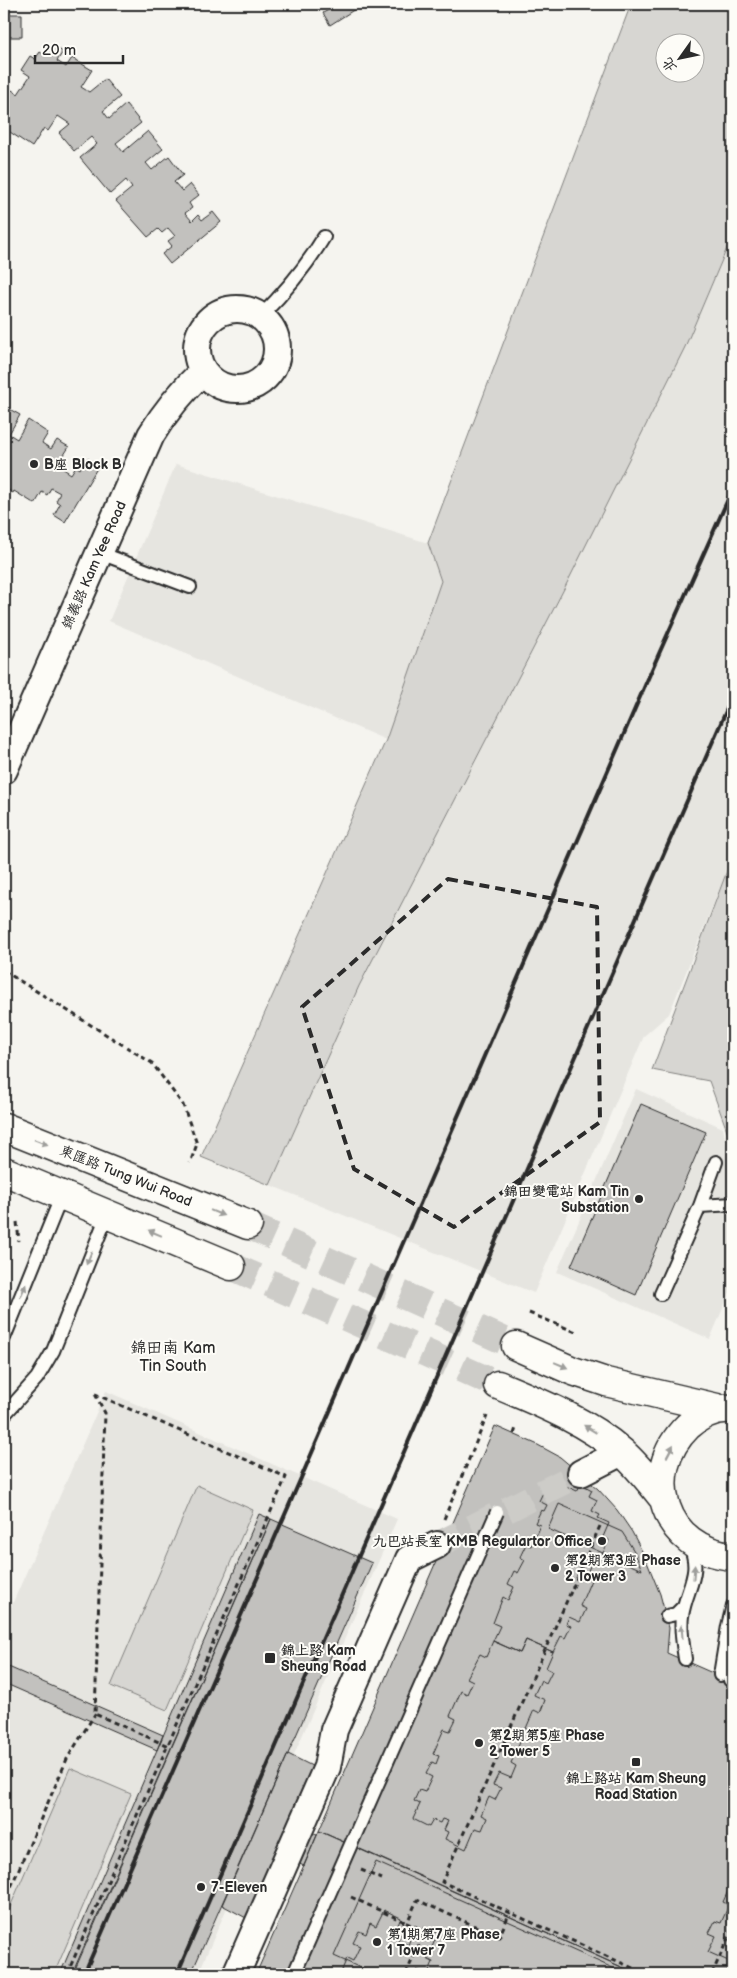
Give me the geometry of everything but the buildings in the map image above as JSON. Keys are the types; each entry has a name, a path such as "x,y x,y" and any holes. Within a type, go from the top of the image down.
{"street":[{"path":"243,309 261,316 273,331 277,350 273,367 263,380 247,388 231,389 215,383 203,371 197,355 198,336 208,320 224,310 243,309"},
{"name":"錦義路 Kam Yee Road","path":"4,770 151,435 171,404 203,371"},
{"name":"東匯路 Tung Wui Road","path":"4,1128 248,1226"},
{"path":"4,1171 231,1266"},
{"path":"516,1346 573,1371 606,1382 727,1405"},
{"path":"498,1385 574,1419 599,1434 643,1472 663,1498 674,1525 686,1537 702,1548 719,1555 733,1556"},
{"path":"663,1498 662,1480 664,1463 670,1449 680,1434 694,1420 727,1405"},
{"path":"581,1474 622,1452"},
{"path":"236,1974 327,1767 334,1730 408,1559 434,1546"}],"lane":[{"path":"261,316 308,264 324,237"},
{"path":"100,553 190,586"},
{"path":"662,1294 700,1206 716,1162"},
{"path":"4,1337 62,1195"},
{"path":"700,1206 733,1204"},
{"path":"4,1415 37,1378 53,1351 108,1213"},
{"path":"294,1974 497,1512"},
{"path":"685,1659 681,1627 684,1606 692,1585 695,1567 692,1550 686,1537"},
{"path":"725,1677 726,1639 733,1605"},
{"path":"667,1616 676,1614 684,1606"},
{"path":"726,1639 733,1653"}],"path":[{"path":"4,970 152,1064 183,1105 197,1144 190,1163"},
{"path":"529,1313 576,1332"},
{"path":"4,1903 67,1759 95,1714 104,1413 95,1394 286,1476 67,1974"},
{"path":"434,1546 487,1416"},
{"path":"514,1434 516,1428"},
{"path":"600,1526 442,1882 646,1974"},
{"path":"95,1714 168,1746"},
{"path":"353,1898 425,1931 406,1974"},
{"path":"407,1923 417,1900 499,1937 510,1912"},
{"path":"712,1974 733,1928"}],"highlighted area":[{"path":"448,879 597,907 600,1122 454,1227 354,1169 302,1007"}],"shaded area":[{"path":"631,4 733,4 733,234 685,347 566,585 359,986 270,1185 201,1157 386,740 441,581 428,543"},
{"path":"733,234 733,856 669,1014 644,1036 534,1293 270,1185 359,986 566,585 685,347"},
{"path":"176,464 428,543 441,581 386,740 109,621"},
{"path":"733,855 733,1147 709,1081 652,1070"},
{"name":"錦田變電站 Kam Tin Substation","path":"636,1089 723,1128 733,1180 733,1285 710,1339 557,1272"},
{"path":"106,1391 397,1519 198,1974 4,1974 4,1623"},
{"path":"197,1485 253,1510 167,1710 111,1686"},
{"path":"70,1768 131,1794 54,1974 4,1974 4,1921"}],"tunnel":[{"path":"248,1225 516,1346"},
{"path":"231,1266 498,1385"},
{"path":"437,1545 581,1473"}],"railway":[{"path":"84,1974 653,667 733,488"},
{"path":"177,1974 733,695"}],"place":[{"name":"B座 Block B","path":"34,464"},
{"name":"錦田變電站 Kam Tin Substation","path":"639,1199"},
{"name":"九巴站長室 KMB Regulartor Office","path":"602,1541"},
{"name":"第2期第3座 Phase 2 Tower 3","path":"555,1568"},
{"name":"錦上路 Kam Sheung Road","path":"270,1658"},
{"name":"第2期第5座 Phase 2 Tower 5","path":"479,1743"},
{"name":"錦上路站 Kam Sheung Road Station","path":"636,1762"},
{"name":"7-Eleven","path":"201,1887"},
{"name":"第1期第7座 Phase 1 Tower 7","path":"377,1942"}],"district":[{"name":"錦田南 Kam Tin South","path":"173,1357"}]}
